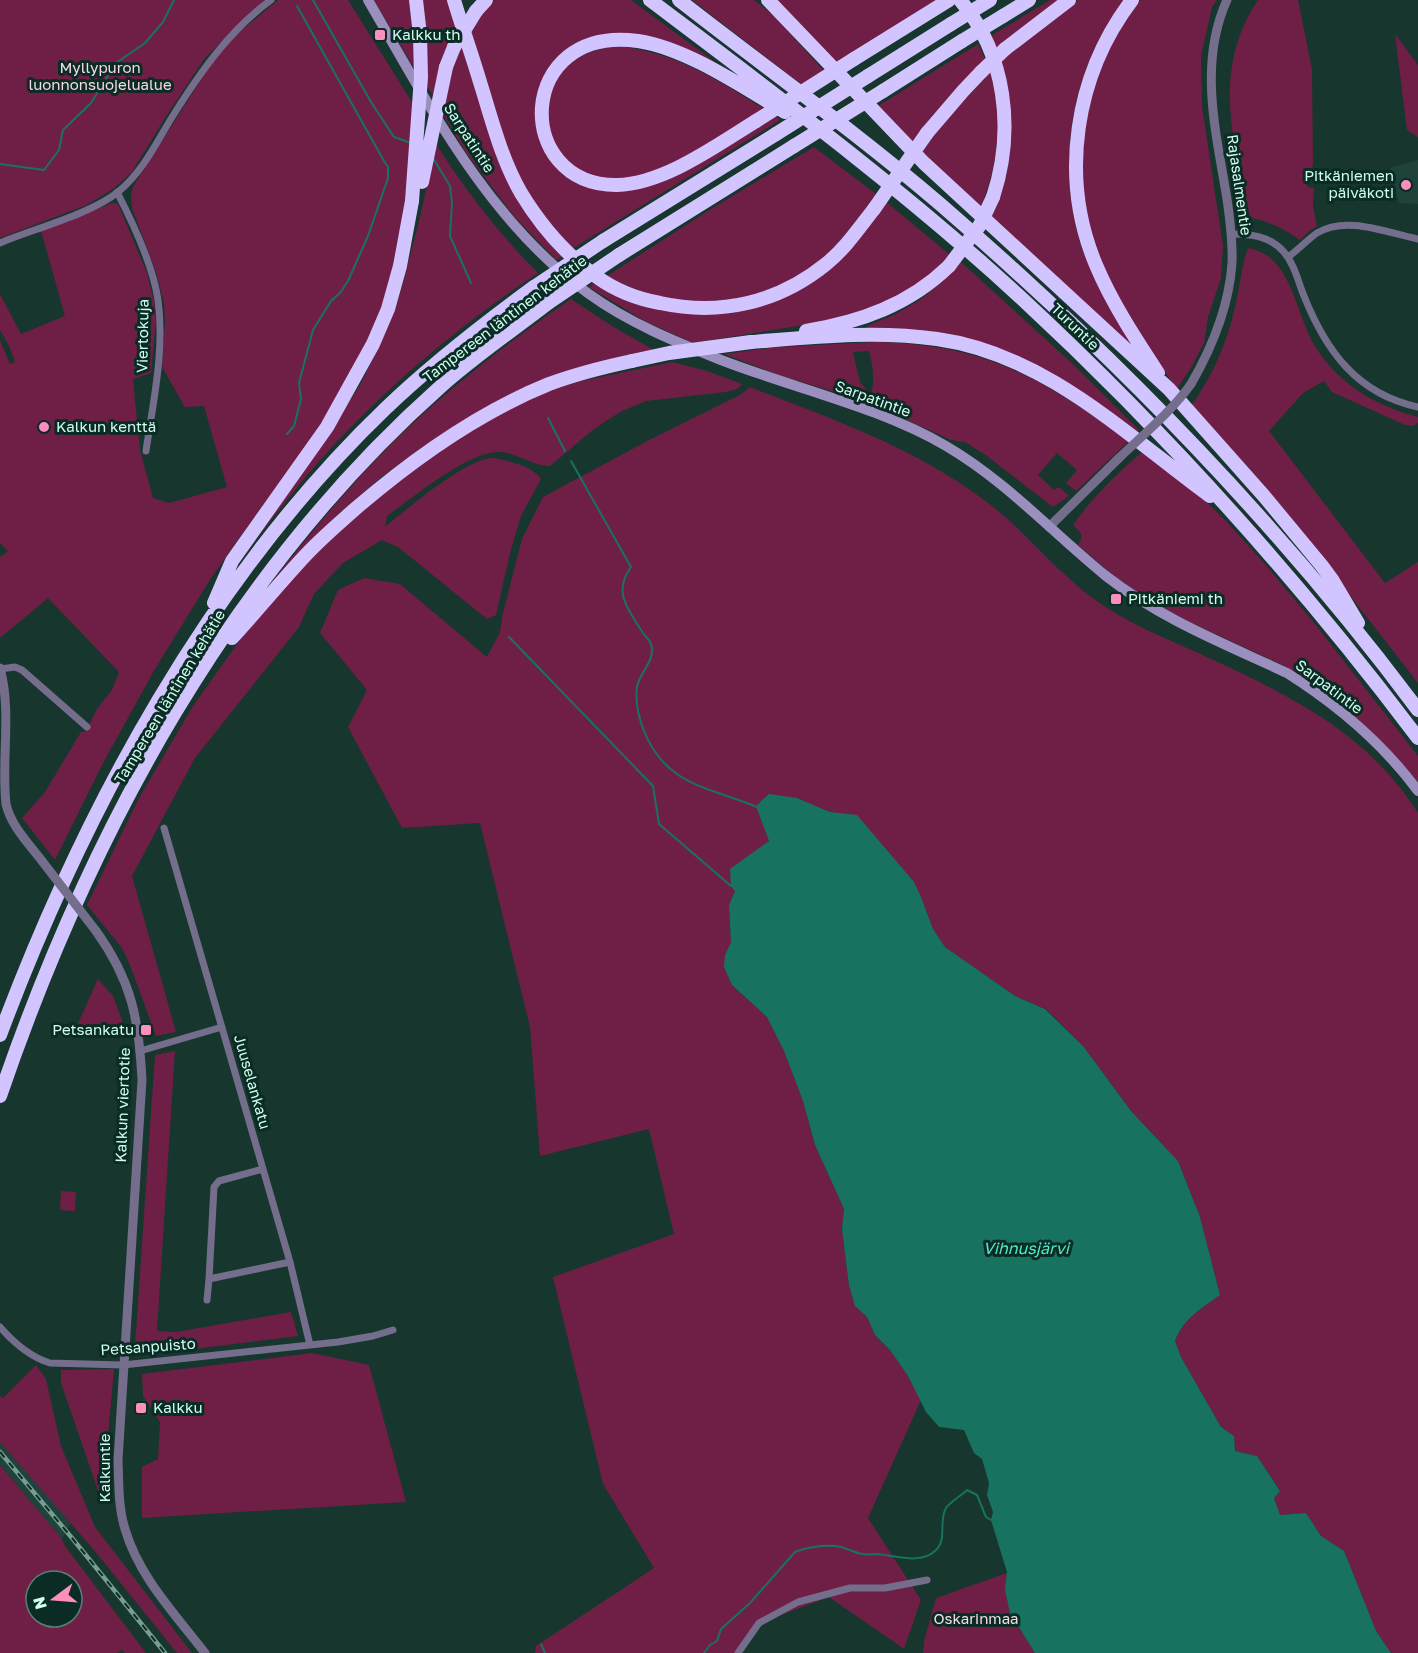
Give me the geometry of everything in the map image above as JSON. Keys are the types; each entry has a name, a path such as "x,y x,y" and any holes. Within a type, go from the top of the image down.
{"highway":[{"path":"415,201 421,77 416,0"},
{"path":"453,0 501,150 521,193 546,230 598,279 652,302 697,309 754,302 788,290 828,263 841,251 927,133 963,91 1005,49 1069,0"},
{"path":"202,633 232,561 327,427 373,344 388,309 405,245 446,67 454,47 476,11 486,0"},
{"name":"Turuntie","path":"650,0 835,141 1018,295 1138,412 1236,515 1320,613 1418,738"},
{"name":"Turuntie","path":"679,0 849,129 939,203 1028,282 1197,449 1376,653 1418,710"},
{"path":"768,0 924,163 1169,389 1264,496 1322,566 1376,653"},
{"path":"751,342 773,335 838,325 885,311 924,288 949,266 980,225 999,179 1005,145 1002,95 999,77 989,47 976,22 960,0"},
{"name":"Tampereen läntinen kehätie","path":"0,1035 39,935 81,845 111,785 150,716 202,633 263,545 305,495 385,409 476,329 534,287 603,241 990,0"},
{"name":"Tampereen läntinen kehätie","path":"0,1096 44,976 86,880 132,790 204,668 279,559 359,466 440,387 548,303 619,255 1029,0"},
{"path":"1132,0 1101,51 1086,92 1078,125 1076,175 1080,208 1096,264 1129,328 1169,389"},
{"path":"835,141 715,71 672,50 638,41 608,40 577,50 560,63 553,72 542,101 544,132 548,142 558,159 574,173 606,185 638,182 655,177 702,153 756,121 854,59 943,3"},
{"path":"204,668 302,558 334,527 435,445 489,413 548,384 598,369 669,353 751,342 865,335 939,339 990,352 1012,360 1060,385 1236,515"}],"main road":[{"name":"Sarpatintie","path":"368,0 418,85 481,184 520,233 567,278 613,310 679,342 755,373 883,417 945,446 1002,486 1107,577 1167,617 1287,673 1306,685 1371,739 1418,791"}],"street":[{"path":"0,243 82,211 117,192 137,172 208,62 235,32 271,0"},
{"name":"Rajasalmentie","path":"1049,527 1182,396 1210,348 1224,311 1230,283 1232,234 1211,92 1213,48 1227,0"},
{"name":"Viertokuja","path":"117,192 146,257 159,302 159,349 146,451"},
{"path":"1288,257 1315,234 1341,226 1362,226 1418,239"},
{"path":"1232,234 1251,234 1281,249 1288,257 1317,327 1344,366 1385,396 1418,407"},
{"name":"Kalkun viertotie","path":"87,727 22,670 15,667 0,668 6,716 6,804 8,811 19,832 110,951 129,991 139,1031 141,1080 123,1365"},
{"name":"Juuselankatu","path":"164,828 290,1262 310,1345"},
{"path":"141,1052 222,1027"},
{"path":"207,1300 214,1186 219,1181 263,1169"},
{"path":"209,1278 290,1262"},
{"name":"Petsanpuisto","path":"0,1327 11,1339 40,1360 50,1363 123,1365 310,1345 364,1338 393,1330"},
{"name":"Kalkuntie","path":"123,1365 118,1460 119,1501 125,1530 146,1577 205,1653"},
{"path":"738,1653 759,1623 798,1602 850,1588 885,1588 927,1580"}],"shaded area":[{"name":"Pitkäniemen päiväkoti","path":"1418,160 1418,204 1399,203 1390,168"},
{"path":"0,1423 79,1509 62,1539 0,1465"}],"green space":[{"name":"Myllypuron luonnonsuojelualue","path":"0,0 265,0 204,59 132,172 113,189 87,205 0,238"},
{"path":"278,0 348,0 415,107 413,142 397,267 368,344 323,427 211,578 155,669 103,763 55,860 22,818 45,792 81,732 86,731 97,709 112,690 119,672 48,598 0,638 0,557 8,551 0,543 0,340 10,364 15,362 0,330 0,294 21,334 65,316 41,231 112,203 118,204 147,273 154,302 156,319 151,373 133,379 140,450 153,498 169,503 227,487 204,406 185,407 162,367 164,303 156,272 132,208 131,193 211,64 236,35"},
{"path":"374,0 409,0 415,43 415,70"},
{"path":"422,0 449,0 458,28 441,62 433,95 426,85"},
{"path":"494,0 631,0 742,82 666,45 620,34 583,40 556,58 541,84 536,114 542,144 559,170 586,187 624,191 644,187 672,174 775,116 780,120 572,249 542,213 523,184 509,157 495,121 470,28"},
{"path":"692,0 754,0 775,17 824,71 802,85"},
{"path":"773,0 939,0 833,66"},
{"path":"1050,0 1059,0 994,50 989,37"},
{"path":"1078,0 1125,0 1107,26 1092,54 1081,84 1070,147 1069,180 1073,211 1086,259 1109,306 1147,365 989,217 1002,187 999,63 1033,33"},
{"path":"1140,0 1217,0 1212,7 1201,56 1202,106 1223,246 1221,278 1208,317 1204,343 1177,389 1135,329 1108,281 1092,238 1082,186 1083,132 1095,79 1112,40"},
{"path":"1258,0 1298,0 1312,69 1313,166 1307,171 1304,179 1308,187 1314,188 1313,206 1317,226 1300,240 1275,226 1248,217 1237,161 1230,106 1230,79 1235,53 1244,26"},
{"path":"1395,34 1418,65 1418,137 1407,130"},
{"path":"462,41 487,127 564,256 556,260 513,215 465,151 441,111 448,73"},
{"path":"978,44 986,61 910,145 875,108"},
{"path":"618,46 658,54 694,68 764,109 679,160 661,168 625,179 595,177 571,165 555,145 548,121 549,96 561,73 584,55"},
{"path":"991,72 997,107 997,141 991,175 980,209 918,153 966,96"},
{"path":"436,144 484,212 538,273 456,333 379,399 319,461 237,564 323,442 360,385 379,347 395,310 404,280"},
{"path":"814,147 876,194 836,246 804,275 761,293 739,299 694,302 649,294 607,276 711,209"},
{"path":"885,201 950,255 909,290 880,306 849,316 693,343 643,320 589,287 598,281 694,312 808,283"},
{"path":"1248,248 1263,253 1283,274 1308,333 1324,360 1335,372 1359,392 1373,400 1418,417 1418,423 1413,426 1405,425 1332,392 1324,381 1303,393 1269,431 1385,583 1418,562 1418,683 1264,485 1191,406 1206,383 1223,346 1232,320"},
{"path":"961,262 1076,367 1139,430 1134,435 1013,357 865,329 920,300"},
{"path":"571,299 654,350 627,356 428,444 384,475 343,510 261,596 324,518 391,444 478,368"},
{"path":"875,342 949,349 1011,369 1068,399 1129,441 1076,491 1066,483 1077,470 1057,453 1038,475 1054,490 1059,487 1069,496 1053,507 987,456 965,442 951,440 869,403 873,377 869,351 853,352 860,382 866,389 861,400 779,375 724,354 778,347"},
{"path":"672,362 707,371 742,384 737,389 726,392 646,401 620,412 594,429 550,466 500,452 488,453 442,476 387,516 385,527 436,486 479,461 491,458 500,459 521,465 536,473 541,479 521,516 496,615 487,619 398,547 382,540 343,563 314,594 299,627 195,758 132,876 176,1032 156,1036 122,948 87,905 139,798 193,706 250,626 312,555 423,459 521,401 567,384"},
{"path":"750,387 878,439 910,454 969,489 1010,521 1074,583 1101,604 1146,629 1227,666 1289,698 1346,735 1372,757 1396,783 1418,813 1418,1653 1391,1653 1376,1631 1344,1551 1321,1536 1306,1513 1280,1515 1274,1498 1280,1490 1257,1456 1235,1451 1234,1436 1221,1427 1181,1357 1175,1341 1178,1333 1194,1315 1220,1295 1200,1217 1178,1161 1131,1111 1083,1046 1046,1009 1015,996 945,947 933,929 921,897 857,816 830,812 797,798 756,806 769,840 735,891 729,905 731,942 725,955 732,985 767,1017 784,1051 803,1101 815,1145 844,1209 842,1229 849,1286 855,1305 867,1317 875,1335 890,1350 921,1400 868,1518 921,1600 904,1649 829,1597 759,1623 738,1653 535,1653 536,1646 654,1568 603,1484 553,1277 674,1234 649,1129 540,1156 530,1027 480,823 402,828 348,727 367,690 320,633 338,590 364,578 400,584 487,657 500,632 522,539 543,497 651,439 740,395"},
{"path":"1143,451 1198,494 1226,521 1315,624 1418,756 1418,784 1304,679 1281,664 1187,621 1144,597 1113,575 1078,545 1080,532 1073,525 1097,495"},
{"path":"98,979 113,996 128,1036 72,1037"},
{"path":"175,1051 157,1331 176,1332 291,1312 298,1336 146,1355 135,1346 155,1055"},
{"path":"61,1191 76,1192 75,1211 60,1210"},
{"path":"312,1353 369,1365 406,1502 142,1518 142,1467 158,1459 160,1422 143,1396 142,1374"},
{"path":"36,1365 46,1379 61,1446 95,1527 192,1653 177,1653 94,1550 0,1442 0,1396 3,1398"},
{"path":"114,1369 102,1502 61,1383 61,1370"},
{"path":"0,1465 62,1539 82,1569 24,1569 24,1629 84,1629 84,1571 146,1653 125,1653 122,1650 117,1653 0,1653"},
{"name":"Oskarinmaa","path":"1007,1573 1009,1606 1035,1653 923,1653 936,1598"}],"water":[{"name":"Vihnusjärvi","path":"769,794 797,798 830,812 857,815 914,882 933,929 945,947 1015,996 1045,1009 1083,1046 1131,1111 1178,1161 1200,1217 1220,1295 1194,1315 1178,1333 1175,1341 1181,1357 1221,1427 1234,1436 1235,1451 1257,1456 1280,1491 1274,1498 1280,1515 1306,1513 1321,1536 1344,1551 1376,1631 1391,1653 1035,1653 1010,1613 1005,1590 1007,1572 991,1520 993,1512 987,1495 989,1483 982,1459 974,1453 964,1430 939,1427 926,1412 908,1376 890,1350 875,1335 867,1317 855,1306 849,1286 842,1229 844,1209 815,1145 803,1101 784,1051 767,1017 732,985 724,967 725,955 731,942 729,905 735,891 731,886 730,869 769,841 756,806"}],"waterway":[{"path":"0,164 44,170 59,150 63,130 91,103 116,63 145,43 163,22 174,0"},
{"path":"313,0 371,102 394,137 411,143"},
{"path":"287,434 294,426 301,399 299,383 313,330 331,301 348,281 368,236 388,178 388,167 297,6"},
{"path":"433,158 450,186 452,203 450,236 471,283"},
{"path":"548,418 565,451"},
{"path":"571,461 631,567 625,576 623,593 628,609 651,644 650,661 639,681 636,699 640,720 653,749 664,763 691,782 757,807"},
{"path":"509,637 653,786 659,824 731,886"},
{"path":"704,1653 710,1645 717,1641 721,1629 750,1603 795,1552 811,1547 830,1546 857,1553 922,1558 939,1547 946,1508 967,1490 977,1495 986,1517 991,1520"},
{"path":"541,1644 545,1653"}],"railway":[{"path":"0,1452 165,1653"}],"place":[{"name":"Kalkku th","path":"380,35"},
{"name":"Pitkäniemen päiväkoti","path":"1406,185"},
{"name":"Kalkun kenttä","path":"44,427"},
{"name":"Pitkäniemi th","path":"1116,599"},
{"name":"Petsankatu","path":"146,1030"},
{"name":"Kalkku","path":"141,1408"}]}
